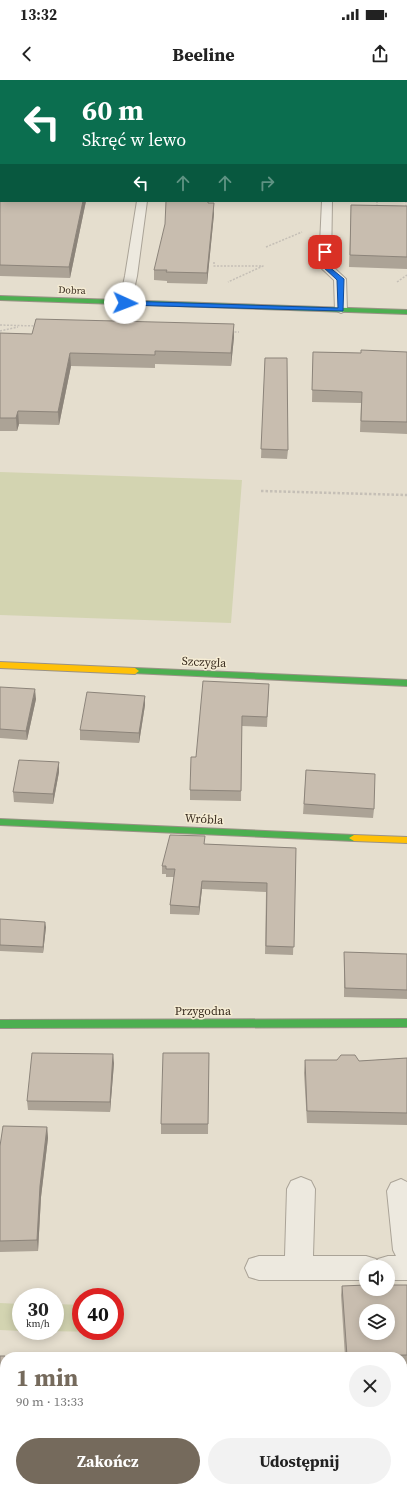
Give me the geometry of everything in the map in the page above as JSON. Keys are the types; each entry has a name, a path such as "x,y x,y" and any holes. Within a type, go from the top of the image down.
{"street":[{"name":"Dobra","path":"0,298 195,306 407,312"},
{"name":"Szczygla","path":"0,665 407,683"},
{"name":"Wróbla","path":"0,822 407,840"},
{"name":"Przygodna","path":"0,1024 407,1023"},
{"path":"299,1268 301,1189"},
{"path":"401,1191 407,1250"},
{"path":"259,1268 359,1268"},
{"path":"395,1268 407,1268"}],"lane":[{"path":"125,303 132,276 142,202"},
{"path":"327,202 325,266 340,279 341,310"}],"path":[{"path":"377,202 377,214"},
{"path":"406,202 407,215"},
{"path":"266,247 326,222"},
{"path":"195,306 197,295 263,266 214,266 214,262"},
{"path":"398,282 407,275"},
{"path":"0,325 37,326"},
{"path":"0,331 23,326"},
{"path":"231,332 239,332"},
{"path":"261,491 407,495"}],"green space":[{"path":"0,472 242,480 231,623 0,615"},
{"path":"0,1303 12,1304 12,1331 0,1330"},
{"path":"64,1304 72,1305 72,1331 64,1331"}],"building":[{"path":"0,202 83,202 69,267 0,265"},
{"path":"166,202 214,203 207,273 166,272 167,270 154,270 165,224"},
{"path":"351,205 407,206 407,257 350,255"},
{"path":"36,319 234,324 231,353 155,351 155,355 70,353 58,412 18,411 16,418 0,418 0,333 32,334"},
{"path":"361,350 407,352 407,422 361,421 362,392 312,390 313,352 361,353"},
{"path":"265,358 287,358 288,450 261,449"},
{"path":"203,681 269,684 267,717 242,716 241,791 190,790 191,757 196,757"},
{"path":"0,687 35,689 26,731 0,729"},
{"path":"87,692 145,696 139,733 80,730"},
{"path":"19,760 59,762 53,794 13,792"},
{"path":"306,770 375,774 374,809 304,804"},
{"path":"170,835 205,836 204,844 296,848 294,947 266,946 267,883 202,881 199,907 170,905 175,869 166,869 166,866 162,866"},
{"path":"0,919 45,922 43,947 0,945"},
{"path":"344,952 407,954 407,990 345,988"},
{"path":"32,1053 113,1054 110,1102 27,1101"},
{"path":"163,1053 209,1053 208,1124 161,1124"},
{"path":"341,1055 355,1055 359,1061 407,1058 407,1113 307,1111 305,1060 337,1060"},
{"path":"3,1126 47,1127 40,1186 37,1240 0,1241 0,1146"},
{"path":"359,1285 359,1296 395,1296 395,1285 407,1285 407,1352 347,1352 342,1286"}],"traffic: fast":[{"path":"0,298 407,312"},
{"path":"135,671 407,683"},
{"path":"0,822 354,838"},
{"path":"0,1024 407,1023"}],"traffic: slow":[{"path":"0,665 135,671"},
{"path":"354,838 407,840"}],"route":[{"path":"125,303 341,310 340,279 325,266 325,252"}]}
